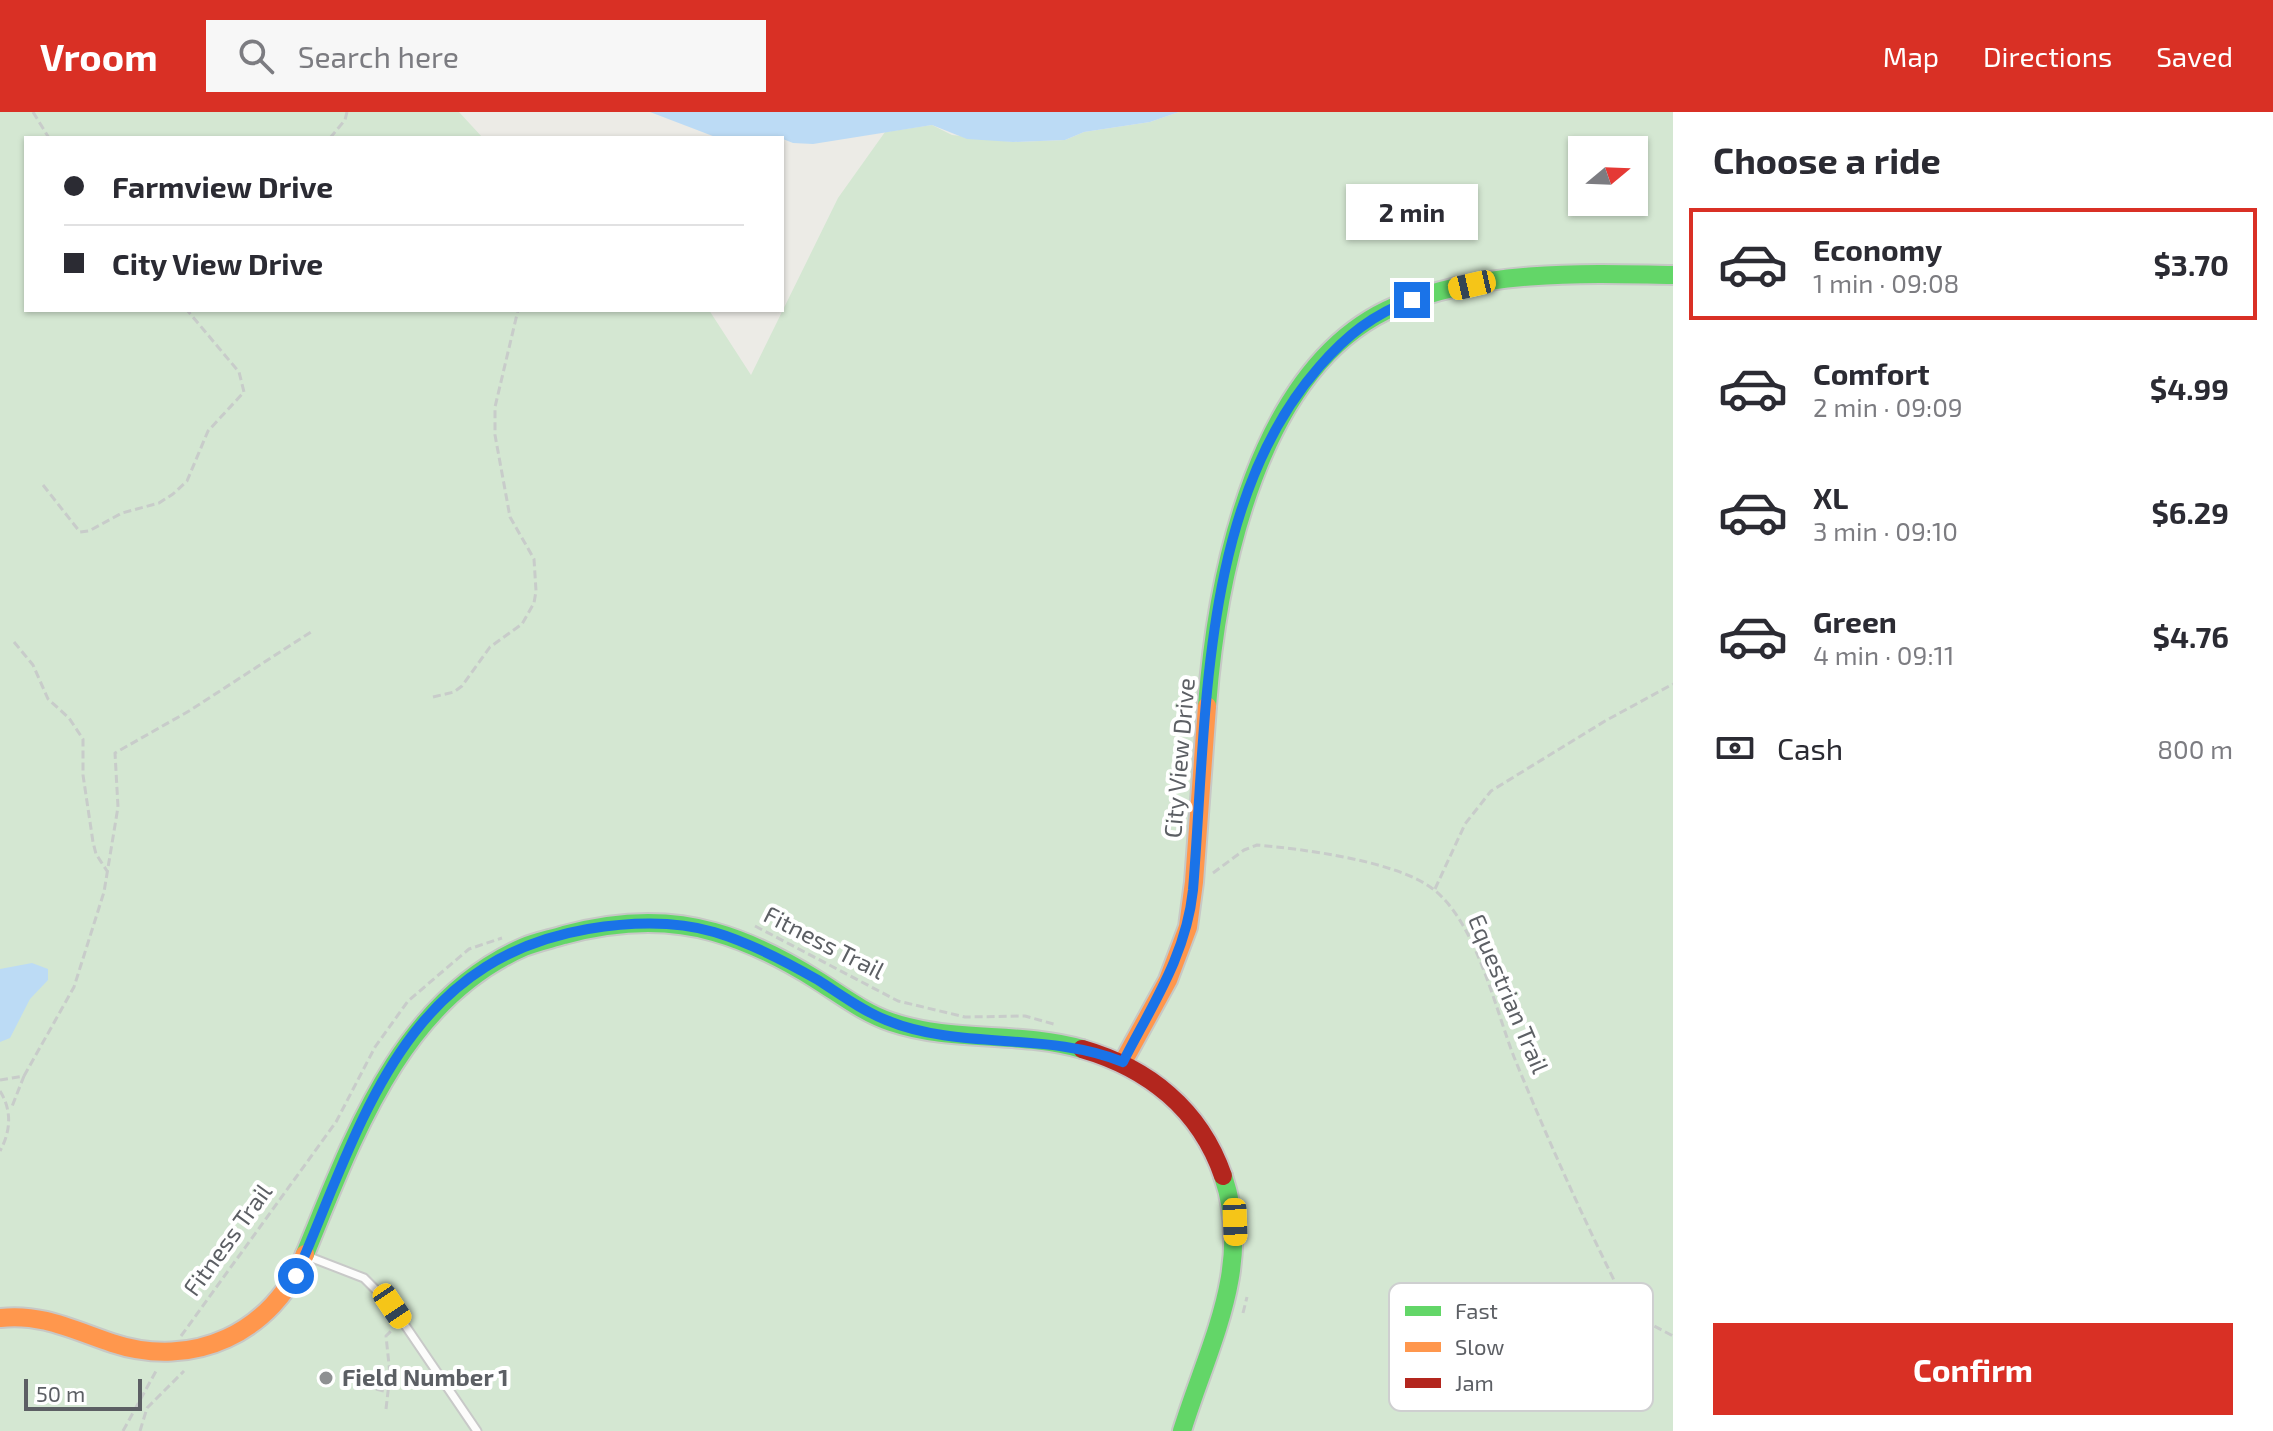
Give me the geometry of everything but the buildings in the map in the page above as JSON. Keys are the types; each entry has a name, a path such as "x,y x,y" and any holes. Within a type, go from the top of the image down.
{"street":[{"name":"City View Drive","path":"1123,1062 1174,969 1187,928 1193,890 1210,678 1223,583 1252,476 1284,411 1340,343 1362,325 1396,306 1428,295 1511,280 1673,275"},
{"path":"0,1318 30,1317 68,1326 127,1348 168,1354 219,1344 235,1337 263,1317 281,1298 305,1255 375,1091 413,1032 451,993 489,966 568,932 645,922 702,929 758,948 887,1021 931,1033 1077,1047 1123,1062 1171,1094 1193,1117 1214,1152 1232,1202 1236,1240 1229,1290 1182,1431"}],"lane":[{"path":"305,1255 364,1278 392,1306 477,1431"}],"path":[{"path":"33,112 48,136"},
{"path":"332,136 345,120 347,112"},
{"path":"43,485 80,532 89,531 122,513 159,503 187,481 208,431 244,392 239,372 189,312"},
{"path":"433,697 454,692 462,686 490,647 522,624 534,603 534,559 510,517 495,435 497,392 517,312"},
{"path":"0,1151 5,1143 10,1111 24,1076 74,987 107,871 118,807 115,753 189,711 314,630"},
{"path":"14,642 33,665 48,699 69,718 83,739 83,775 93,842 96,854 107,871"},
{"path":"1435,890 1465,824 1491,791 1605,721 1673,684"},
{"name":"Equestrian Trail","path":"1193,890 1244,850 1257,845 1370,863 1422,881 1435,890 1452,908 1470,940 1515,1059 1616,1283"},
{"name":"Fitness Trail","path":"750,925 765,929 898,1001 965,1017 1025,1016 1062,1026"},
{"name":"Fitness Trail","path":"123,1431 146,1385 336,1122 375,1047 408,1001 469,949 510,935"},
{"path":"0,1080 24,1076"},
{"path":"0,1091 10,1111"},
{"path":"1241,1318 1248,1292"},
{"name":"Equestrian Trail","path":"1653,1325 1673,1336"},
{"path":"386,1336 390,1374 386,1409"},
{"path":"140,1431 147,1408 189,1366"},
{"path":"376,1389 388,1392"}],"green space":[{"path":"0,112 459,112 481,136 24,136 24,312 710,312 751,375 838,198 885,132 932,125 952,135 1013,142 1065,140 1084,132 1150,122 1179,112 1673,112 1673,1431 0,1431"}],"water":[{"path":"650,112 1179,112 1150,122 1084,132 1065,140 1013,142 967,139 932,125 813,144 793,143 784,139 784,136 713,136"},
{"path":"32,963 48,969 48,980 30,999 10,1038 0,1042 0,969"}],"traffic: fast":[{"path":"1207,706 1221,596 1235,536 1254,478 1278,423 1310,374 1349,334 1396,306 1463,286 1568,274 1673,275"},
{"path":"305,1254 363,1120 386,1077 413,1037 444,1001 481,971 524,947 564,935 639,923 695,928 727,936 767,952 862,1009 891,1022 938,1033 1035,1040 1082,1049"},
{"path":"1182,1431 1215,1337 1231,1274 1231,1209 1223,1176"}],"traffic: slow":[{"path":"1123,1062 1168,980 1188,927 1207,706"},
{"path":"0,1318 43,1320 142,1350 172,1352 200,1348 227,1338 251,1324 273,1305 291,1282 305,1254"}],"traffic: jam":[{"path":"1082,1049 1129,1067 1169,1094 1201,1131 1223,1176"}],"place":[{"name":"Field Number 1","path":"326,1378"}],"route":[{"path":"296,1276 375,1091 385,1071 413,1032 451,993 489,966 568,932 645,922 715,932 758,948 793,966 887,1021 931,1033 1077,1047 1123,1062 1174,969 1191,910 1215,631 1223,583 1252,476 1284,411 1340,343 1374,317 1412,300"}]}
